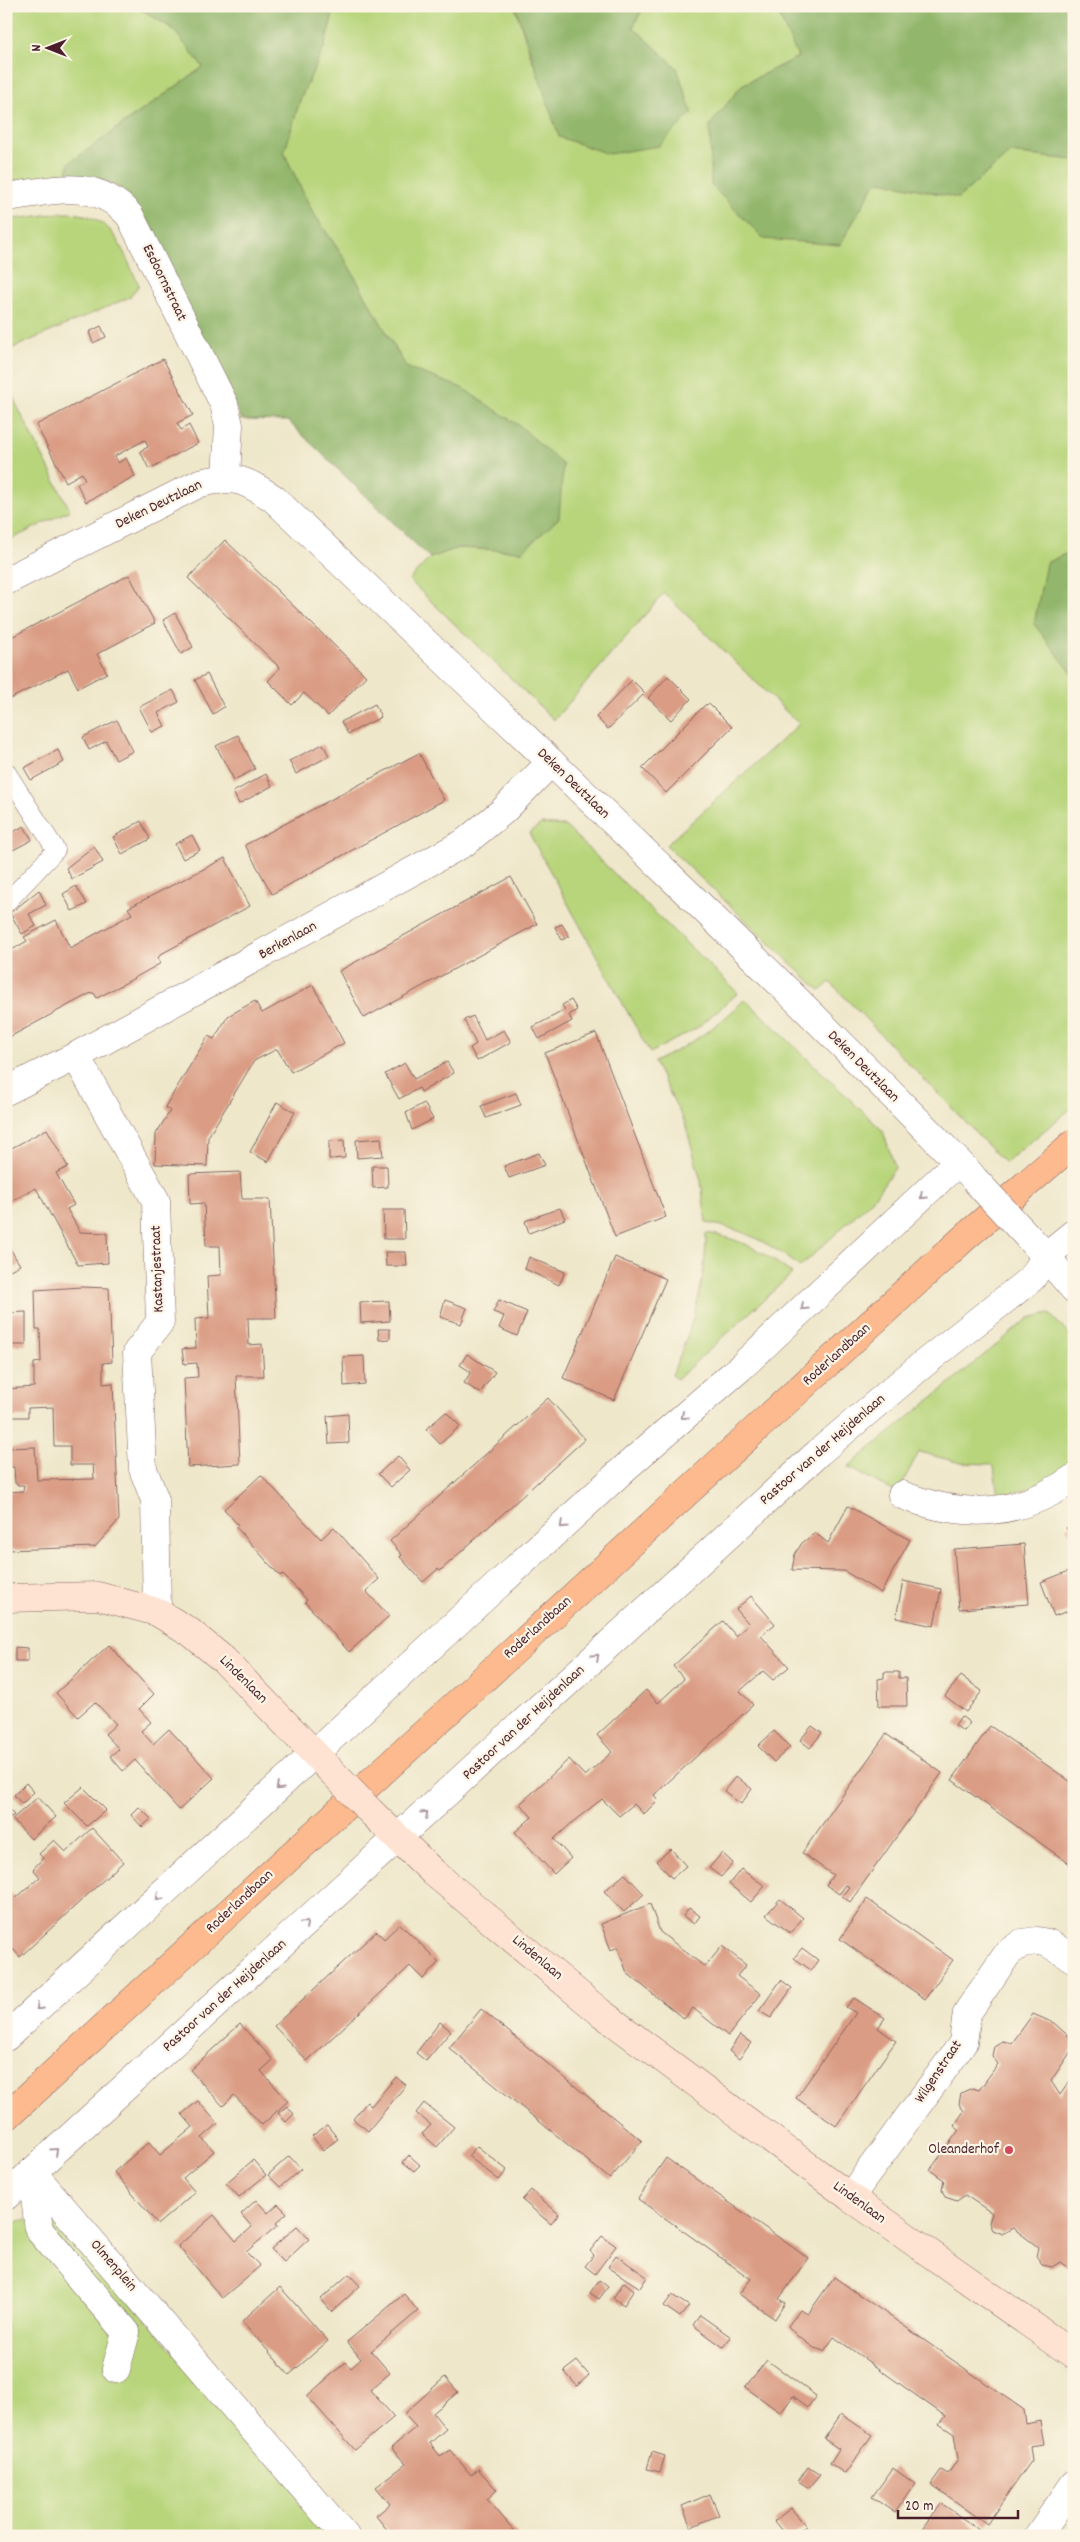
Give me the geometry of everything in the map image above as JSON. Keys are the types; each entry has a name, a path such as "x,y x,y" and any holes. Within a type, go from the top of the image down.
{"main road":[{"name":"Roderlandbaan","path":"6,2117 963,1239 1074,1143"}],"street":[{"name":"Esdoornstraat","path":"6,197 66,190 96,191 119,203 130,216 224,404 229,425 226,477"},
{"name":"Deken Deutzlaan","path":"6,581 200,483 226,477 248,482 273,498 551,762 774,978 966,1170 1074,1289"},
{"name":"Berkenlaan","path":"6,1091 76,1056 464,843 503,811 551,762"},
{"name":"Kastanjestraat","path":"76,1056 156,1201 160,1322 137,1352 143,1469 155,1500 157,1612"},
{"path":"6,2037 626,1467 966,1170"},
{"name":"Pastoor van der Heijdenlaan","path":"6,2196 818,1453 922,1365 1032,1278 1037,1247 1074,1233"},
{"path":"902,1495 939,1507 972,1511 996,1510 1031,1502 1055,1491 1074,1478"},
{"name":"Lindenlaan","path":"6,1598 98,1596 157,1612 190,1632 224,1660 398,1839 600,2012 850,2197 1074,2355"},
{"name":"Wilgenstraat","path":"850,2197 963,2042 967,2013 1008,1953 1022,1943 1037,1940 1048,1943 1074,1959"},
{"path":"32,2172 39,2230 126,2332 116,2369"},
{"name":"Olmenplein","path":"32,2172 344,2536"},
{"path":"1038,2536 1074,2484"}],"lane":[{"path":"6,771 56,850 6,903"}],"green space":[{"path":"6,6 136,6 173,29 204,67 114,130 66,179 6,185"},
{"path":"136,6 335,6 324,48 301,97 284,153 312,211 344,258 406,367 462,388 520,426 563,465 559,518 523,551 458,548 430,558 288,421 242,420 133,202 118,188 103,180 94,178 66,179 69,163 203,67 173,29"},
{"path":"335,6 515,6 533,63 677,68 633,27 644,6 775,6 798,57 742,85 840,245 874,185 882,181 958,198 1010,153 1074,160 1074,550 1046,563 1070,671 1074,676 1074,1106 1005,1163 830,982 820,991 666,845 799,724 664,593 554,720 409,580 430,558 458,548 523,551 425,376 406,367 344,258 312,211 284,153 301,97 324,48"},
{"path":"515,6 644,6 633,27 677,68 692,113 659,146 608,154 559,137"},
{"path":"775,6 1074,6 1074,160 1010,153 958,198 882,181 874,185 840,245 764,239 711,185 710,125 742,85 798,57"},
{"path":"61,213 79,214 104,224 120,244 139,285 130,297 6,351 6,220"},
{"path":"6,384 70,510 6,542"},
{"path":"1074,550 1074,676 1034,624 1046,563"},
{"path":"541,824 565,826 738,993 697,1028 650,1053 529,833"},
{"path":"745,999 883,1131 895,1168 872,1200 800,1267 756,1238 719,1225 706,1223 701,1181 685,1123 654,1062 703,1035"},
{"path":"706,1233 718,1235 752,1247 792,1274 677,1379 672,1375 692,1323 701,1288"},
{"path":"1049,1313 1074,1340 1074,1466 1053,1481 998,1497 994,1467 991,1464 961,1463 919,1452 897,1493 848,1467 1029,1318"},
{"path":"56,2215 333,2536 6,2536 6,2232 19,2221"}],"building":[{"path":"101,326 106,337 93,343 89,332"},
{"path":"163,359 193,415 177,423 181,430 189,425 198,443 149,469 140,451 148,447 145,440 115,456 118,463 126,458 135,476 86,502 77,484 85,480 82,473 66,482 36,425"},
{"path":"225,540 366,676 328,716 304,693 292,705 268,681 280,668 188,578"},
{"path":"129,575 155,623 97,654 107,673 78,688 68,669 6,701 6,640"},
{"path":"175,613 193,647 181,654 163,620"},
{"path":"207,674 224,707 213,714 195,680"},
{"path":"668,676 691,699 671,720 648,698"},
{"path":"632,680 645,693 608,729 596,717"},
{"path":"173,690 179,702 158,713 165,726 152,732 139,707"},
{"path":"375,704 381,717 348,734 341,722"},
{"path":"709,704 732,727 666,793 642,768 705,705"},
{"path":"117,720 133,751 116,760 106,741 89,750 83,737"},
{"path":"238,735 255,769 234,780 216,746"},
{"path":"323,744 329,756 296,774 289,761"},
{"path":"58,750 64,762 31,780 24,768"},
{"path":"419,753 444,800 272,894 245,845"},
{"path":"266,774 272,786 239,804 233,792"},
{"path":"141,821 150,839 122,854 113,837"},
{"path":"24,826 32,840 13,850 6,836"},
{"path":"192,835 200,850 183,859 175,844"},
{"path":"94,846 103,862 72,879 66,868"},
{"path":"225,858 250,906 161,954 158,958 161,963 129,981 97,998 94,993 89,994 6,1039 6,946 10,951 27,941 24,937 56,920 70,948 132,914 128,908"},
{"path":"511,877 537,924 364,1018 339,971"},
{"path":"76,886 87,904 72,911 63,894"},
{"path":"39,890 46,905 29,914 36,926 22,934 10,913"},
{"path":"562,924 569,936 562,940 555,927"},
{"path":"313,985 344,1043 291,1072 277,1049 254,1061 208,1137 207,1166 155,1164 156,1134 170,1111 165,1107 208,1036 214,1039 228,1016 255,1001 262,1013"},
{"path":"571,1000 577,1010 569,1015 572,1021 539,1039 533,1027 565,1010 562,1005"},
{"path":"473,1016 485,1040 504,1030 511,1042 477,1061 470,1048 476,1044 464,1020"},
{"path":"596,1033 666,1217 615,1237 545,1053"},
{"path":"447,1062 454,1073 421,1092 419,1088 399,1099 385,1074 405,1063 414,1079"},
{"path":"516,1093 521,1105 486,1118 481,1106"},
{"path":"277,1102 295,1112 268,1162 250,1152"},
{"path":"424,1103 433,1119 412,1130 406,1113"},
{"path":"47,1129 68,1167 56,1173 74,1205 67,1209 80,1232 107,1233 108,1263 78,1265 36,1188 6,1204 6,1151"},
{"path":"381,1138 383,1156 357,1158 356,1140"},
{"path":"344,1140 345,1158 329,1159 329,1141"},
{"path":"539,1153 545,1165 509,1178 504,1166"},
{"path":"372,1166 387,1166 388,1187 373,1188"},
{"path":"240,1172 242,1199 270,1199 276,1318 248,1318 249,1345 262,1344 264,1376 236,1376 240,1464 188,1467 184,1378 198,1377 197,1363 184,1364 182,1349 196,1348 195,1319 209,1318 207,1276 221,1275 220,1246 206,1246 204,1203 190,1204 189,1174"},
{"path":"560,1208 565,1219 529,1233 525,1221"},
{"path":"383,1210 404,1210 405,1239 384,1239"},
{"path":"6,1242 20,1265 6,1272"},
{"path":"385,1252 406,1252 407,1266 386,1266"},
{"path":"529,1257 565,1272 559,1285 525,1269"},
{"path":"615,1257 666,1279 614,1400 563,1378"},
{"path":"82,1287 109,1288 112,1362 103,1363 103,1384 113,1383 119,1520 95,1547 6,1550 6,1492 23,1491 24,1485 15,1483 14,1467 6,1467 6,1448 35,1447 37,1480 94,1479 93,1465 70,1465 70,1446 54,1446 53,1407 28,1408 28,1417 6,1417 6,1389 34,1387 34,1363 41,1362 40,1329 36,1329 35,1290"},
{"path":"445,1300 467,1308 461,1324 440,1317"},
{"path":"499,1300 527,1312 517,1336 499,1328 504,1316 493,1312"},
{"path":"389,1301 390,1321 361,1323 360,1302"},
{"path":"26,1312 26,1345 6,1345 6,1313"},
{"path":"378,1329 390,1329 390,1339 379,1340"},
{"path":"467,1354 495,1372 480,1393 464,1383 471,1372 460,1365"},
{"path":"364,1356 365,1384 344,1386 343,1357"},
{"path":"548,1398 585,1439 440,1571 438,1569 423,1582 400,1557 402,1555 390,1541"},
{"path":"446,1412 460,1426 440,1444 426,1429"},
{"path":"348,1414 349,1443 329,1444 327,1416"},
{"path":"398,1456 410,1470 391,1487 378,1474"},
{"path":"261,1475 321,1539 334,1527 379,1579 366,1591 389,1616 349,1652 305,1602 307,1600 282,1574 280,1576 236,1527 238,1525 224,1509"},
{"path":"848,1506 910,1540 881,1593 844,1571 792,1570 795,1554 802,1543 815,1533 828,1543"},
{"path":"1074,1522 1074,1538 1066,1528"},
{"path":"1024,1544 1029,1604 959,1609 954,1549"},
{"path":"1074,1569 1074,1609 1054,1616 1041,1582"},
{"path":"903,1581 941,1589 934,1626 896,1618"},
{"path":"751,1596 775,1624 761,1636 789,1667 773,1680 763,1671 740,1691 753,1705 654,1795 658,1800 644,1814 634,1804 619,1816 602,1799 575,1820 554,1839 571,1858 554,1874 515,1832 532,1817 520,1804 569,1759 585,1776 612,1752 597,1735 646,1690 658,1703 684,1679 673,1666 723,1621 736,1636 749,1624 736,1609"},
{"path":"109,1645 154,1694 139,1709 151,1722 141,1731 153,1744 169,1729 214,1778 179,1810 135,1760 123,1771 110,1756 119,1749 105,1734 116,1724 95,1702 78,1717 56,1693"},
{"path":"15,1647 28,1648 28,1661 15,1661"},
{"path":"884,1672 899,1672 899,1678 906,1678 907,1706 879,1706 878,1679 884,1678"},
{"path":"1074,1672 1074,1684 1073,1684 1070,1673"},
{"path":"961,1676 982,1691 966,1712 945,1696"},
{"path":"961,1716 970,1723 963,1731 955,1725"},
{"path":"812,1726 822,1733 810,1748 800,1740"},
{"path":"990,1726 1074,1784 1074,1867 952,1780"},
{"path":"774,1731 790,1747 774,1762 758,1746"},
{"path":"886,1734 942,1773 850,1902 842,1896 849,1887 846,1885 839,1894 826,1885 833,1875 802,1853"},
{"path":"736,1776 752,1789 741,1804 724,1791"},
{"path":"26,1783 34,1792 22,1804 14,1795"},
{"path":"83,1787 106,1810 87,1826 64,1803"},
{"path":"38,1797 56,1817 31,1839 12,1819"},
{"path":"6,1806 14,1815 6,1820"},
{"path":"139,1807 151,1819 142,1827 131,1815"},
{"path":"92,1828 123,1862 20,1957 6,1941 6,1888 16,1898 40,1877 33,1869 43,1858 39,1854 54,1840 66,1852"},
{"path":"671,1849 686,1866 672,1878 656,1861"},
{"path":"722,1853 733,1863 721,1877 709,1868"},
{"path":"741,1869 765,1886 751,1902 729,1884"},
{"path":"625,1874 644,1894 624,1912 604,1891"},
{"path":"780,1899 803,1918 790,1933 766,1915"},
{"path":"867,1899 953,1960 925,1999 840,1939"},
{"path":"650,1904 660,1932 705,1967 722,1946 746,1965 737,1976 761,1994 728,2036 693,2008 684,2019 627,1973 618,1947 611,1950 601,1924"},
{"path":"689,1908 700,1916 694,1924 683,1916"},
{"path":"400,1924 439,1962 423,1979 410,1966 307,2061 274,2026 377,1931 384,1939"},
{"path":"802,1948 818,1960 811,1970 794,1958"},
{"path":"781,1980 792,1988 771,2018 759,2011"},
{"path":"854,1998 885,2018 878,2028 896,2041 836,2126 796,2098 856,2013 846,2007"},
{"path":"481,2009 642,2141 610,2179 449,2048"},
{"name":"Oleanderhof","path":"1033,2014 1054,2023 1074,2041 1074,2047 1051,2081 1060,2095 1074,2075 1074,2272 1060,2262 1052,2267 1042,2265 1036,2257 1038,2247 1013,2228 1002,2234 992,2230 989,2223 992,2213 965,2195 957,2201 945,2197 942,2190 944,2180 930,2170 959,2130 954,2126 964,2111 959,2104 961,2093 972,2088 979,2090 998,2064 992,2056 994,2046 1002,2041 1012,2043"},
{"path":"440,2022 451,2031 426,2061 416,2053"},
{"path":"240,2024 273,2060 261,2071 288,2101 262,2125 234,2095 223,2106 190,2070"},
{"path":"740,2035 751,2043 739,2059 729,2051"},
{"path":"396,2077 406,2085 368,2131 353,2119 367,2102 371,2106"},
{"path":"198,2101 218,2124 202,2138 214,2151 183,2178 195,2192 158,2224 114,2172 149,2142 160,2155 193,2127 182,2114"},
{"path":"424,2103 454,2127 437,2147 422,2134 431,2125 416,2113"},
{"path":"287,2106 294,2114 286,2122 278,2113"},
{"path":"327,2125 338,2139 323,2150 312,2136"},
{"path":"477,2146 507,2170 499,2180 468,2156"},
{"path":"409,2155 420,2165 414,2171 403,2162"},
{"path":"289,2156 301,2169 280,2187 268,2175"},
{"path":"666,2158 808,2258 779,2299 785,2303 775,2319 739,2294 751,2279 638,2199"},
{"path":"253,2160 266,2175 239,2197 226,2183"},
{"path":"531,2190 559,2214 551,2224 522,2200"},
{"path":"256,2200 268,2213 278,2204 287,2213 276,2223 278,2225 246,2252 260,2266 222,2298 178,2246 214,2215 236,2241 252,2227 241,2214"},
{"path":"297,2226 309,2239 284,2262 271,2249"},
{"path":"602,2236 616,2246 595,2274 585,2266 594,2255 590,2251"},
{"path":"616,2255 647,2277 640,2288 608,2267"},
{"path":"349,2274 360,2286 332,2312 321,2299"},
{"path":"834,2277 1024,2410 1026,2424 1040,2421 1044,2444 1030,2446 1032,2460 987,2524 931,2484 941,2470 948,2474 958,2459 954,2434 939,2424 945,2416 834,2337 824,2351 814,2348 796,2335 788,2326 800,2310 808,2314"},
{"path":"599,2280 608,2287 599,2299 590,2293"},
{"path":"624,2282 634,2290 624,2305 613,2298"},
{"path":"280,2287 328,2341 289,2375 242,2321"},
{"path":"404,2294 418,2311 371,2351 390,2373 370,2390 394,2417 355,2450 307,2396 346,2362 351,2368 361,2359 347,2342"},
{"path":"672,2295 689,2306 680,2317 664,2306"},
{"path":"700,2315 731,2337 723,2347 693,2325"},
{"path":"767,2360 816,2396 808,2407 793,2396 781,2413 745,2387"},
{"path":"577,2361 589,2375 577,2386 564,2371"},
{"path":"445,2377 458,2392 433,2413 446,2429 430,2443 440,2456 450,2450 471,2475 478,2469 497,2490 487,2499 519,2536 392,2536 376,2516 390,2504 376,2487 406,2464 391,2448 416,2427 404,2414"},
{"path":"841,2414 872,2435 845,2474 830,2463 839,2449 824,2439"},
{"path":"652,2452 665,2456 660,2472 647,2469"},
{"path":"808,2467 820,2475 809,2488 798,2481"},
{"path":"893,2468 915,2484 895,2513 872,2497"},
{"path":"710,2494 719,2515 691,2527 682,2506"},
{"path":"941,2503 982,2532 979,2536 918,2536"},
{"path":"791,2508 806,2526 793,2536 786,2536 774,2521"}],"place":[{"name":"Oleanderhof","path":"1009,2150"}]}
